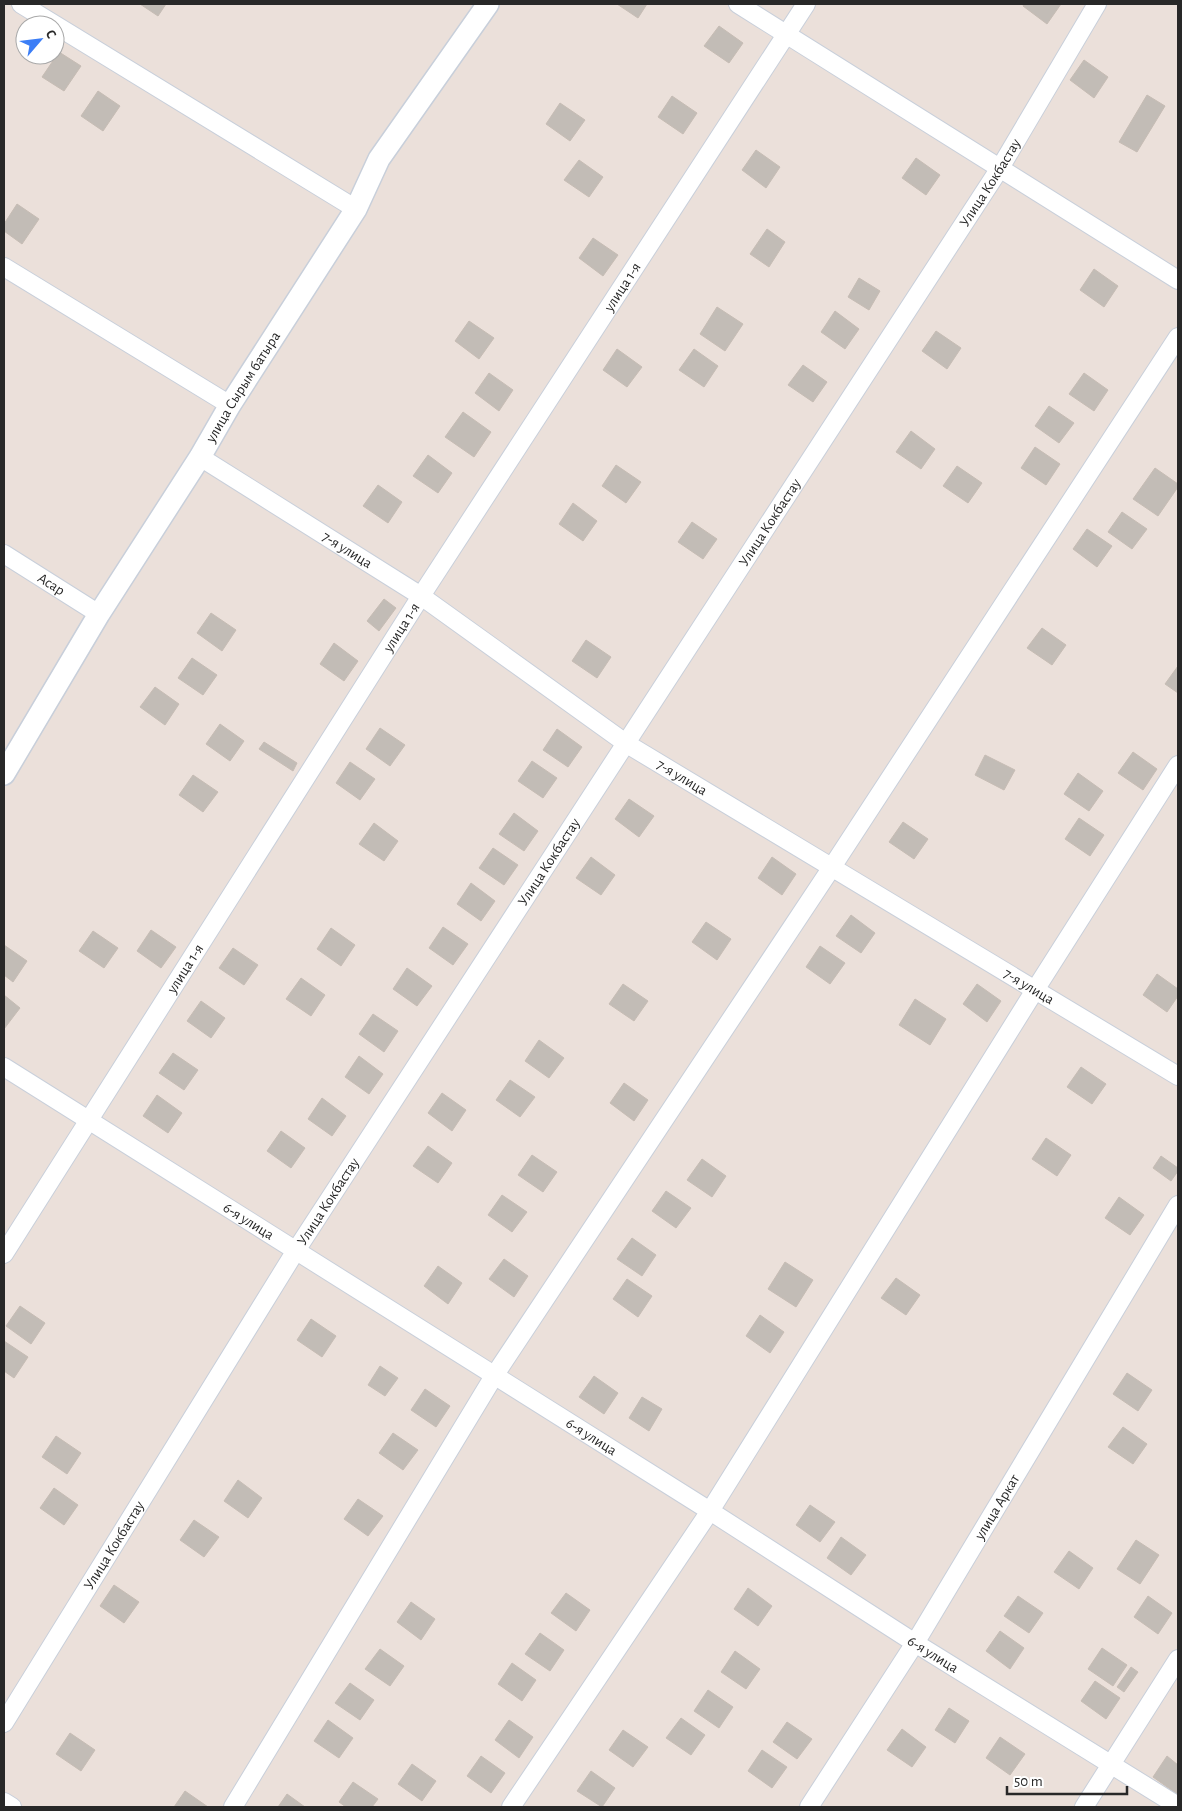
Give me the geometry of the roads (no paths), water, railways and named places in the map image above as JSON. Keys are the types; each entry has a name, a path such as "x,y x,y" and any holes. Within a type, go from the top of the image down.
{"street":[{"path":"21,4 356,209"},
{"name":"улица Сырым батыра","path":"4,774 99,614 356,209 379,159 488,4"},
{"path":"738,4 1178,280"},
{"name":"улица 1-я","path":"4,1254 421,596 806,4"},
{"name":"Улица Кокбастау","path":"4,1722 295,1252 1000,168 1097,4"},
{"path":"4,267 230,405"},
{"path":"233,1807 494,1376 832,867 1178,337"},
{"name":"7-я улица","path":"200,457 421,596 627,744 1178,1076"},
{"name":"Асар","path":"4,554 99,614"},
{"path":"511,1807 710,1512 1035,990 1178,765"},
{"name":"6-я улица","path":"4,1067 710,1512 914,1643 1178,1806"},
{"name":"улица Аркат","path":"809,1807 914,1643 1178,1205"},
{"path":"1084,1807 1178,1659"},
{"path":"4,1802 12,1807"}]}
